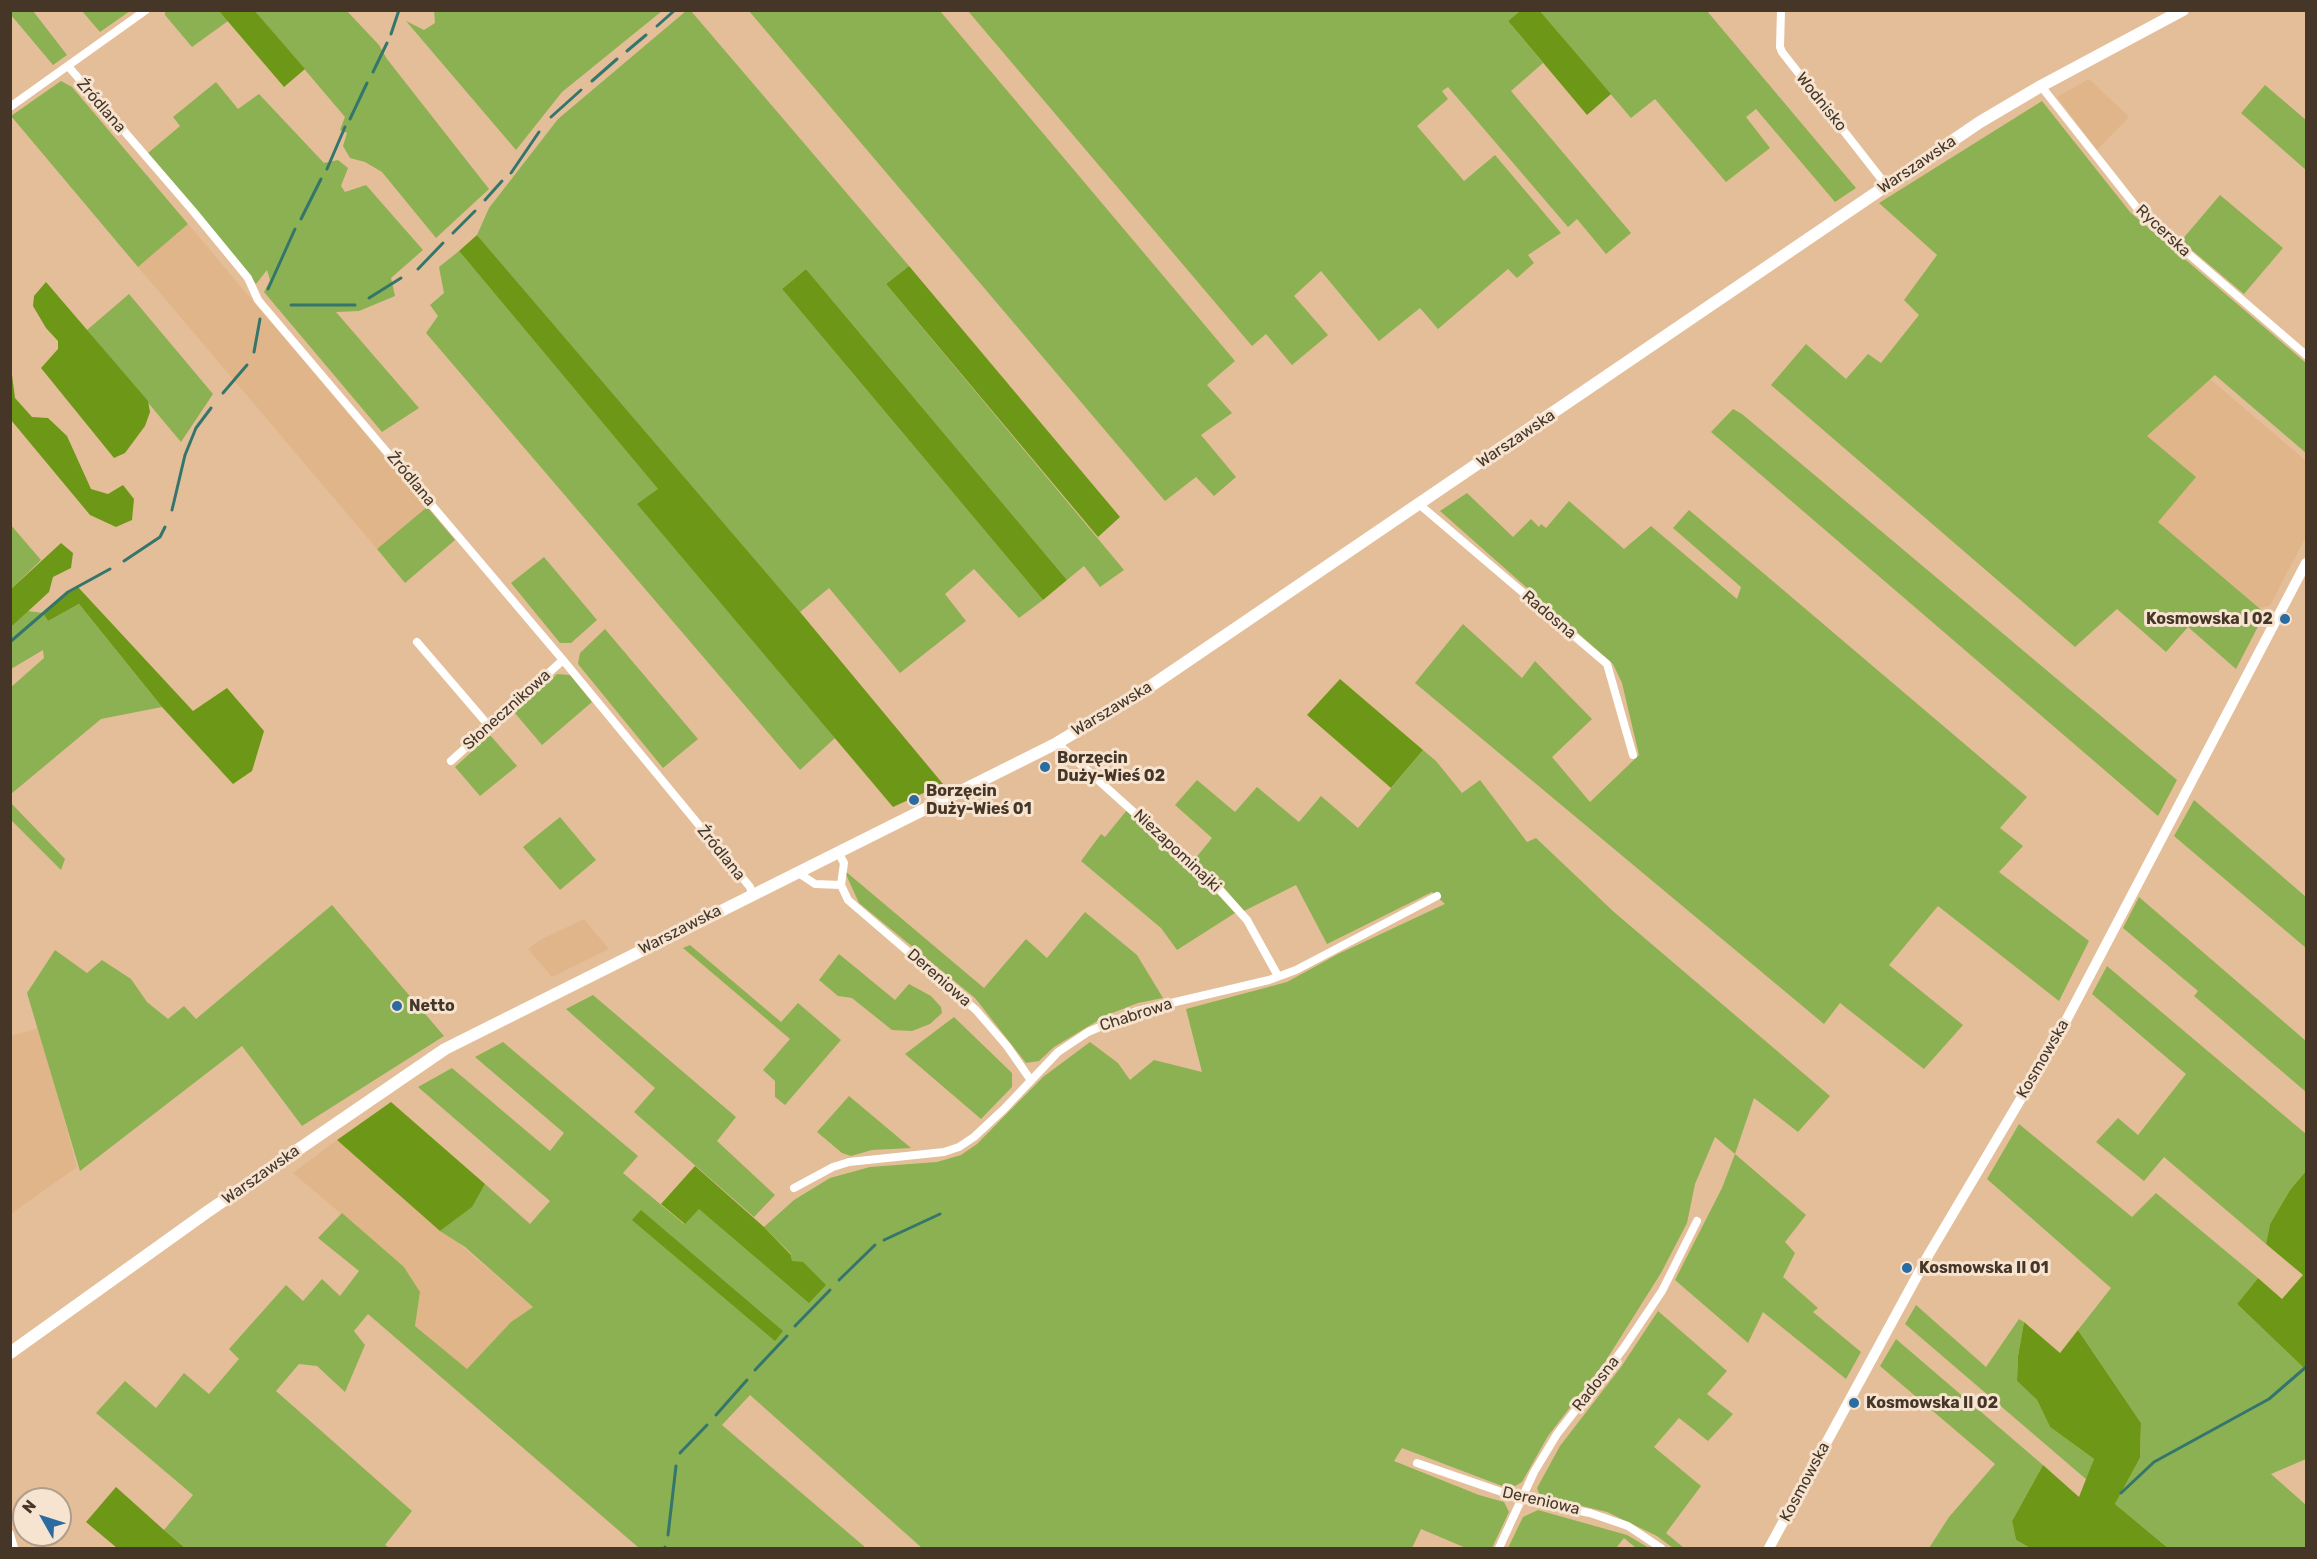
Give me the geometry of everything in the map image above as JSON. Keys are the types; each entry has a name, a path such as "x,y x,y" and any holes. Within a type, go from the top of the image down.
{"main road":[{"name":"Warszawska","path":"10,1353 207,1212 445,1049 1057,743 1142,692 1980,122 2041,86 2183,10"}],"street":[{"path":"10,107 146,10"},
{"name":"Wodnisko","path":"1781,10 1780,47 1782,52 1886,185"},
{"name":"Źródlana","path":"68,66 248,278 258,300 563,660 750,887 752,894"},
{"name":"Rycerska","path":"2041,86 2141,213 2307,355"},
{"name":"Radosna","path":"1420,505 1607,664 1634,755"},
{"name":"Kosmowska","path":"1769,1548 1929,1254 2058,1036 2307,563"},
{"path":"417,642 489,726"},
{"name":"Słonecznikowa","path":"451,760 563,660"},
{"name":"Niezapominajki","path":"1057,743 1219,889 1247,920 1278,976"},
{"path":"797,872 815,884 841,885 844,863 838,852"},
{"name":"Dereniowa","path":"841,885 848,900 976,1010 1007,1046 1030,1079"},
{"name":"Chabrowa","path":"794,1188 833,1167 849,1162 944,1152 959,1147 989,1123 1058,1052 1088,1032 1113,1020 1296,970 1437,896"},
{"name":"Radosna","path":"1499,1548 1534,1472 1557,1434 1623,1348 1662,1291 1697,1221"},
{"name":"Dereniowa","path":"1417,1463 1522,1499 1590,1513 1628,1526 1661,1548"},
{"path":"10,1534 14,1548"}],"shaded area":[{"path":"2089,79 2129,117 2097,150 2057,97"},
{"path":"188,224 427,507 377,549 138,267"},
{"path":"2210,379 2306,461 2306,536 2270,606 2260,608 2158,522 2147,436"},
{"path":"584,919 609,949 552,977 528,949 540,940"},
{"path":"39,1028 77,1167 11,1214 11,1036"},
{"path":"337,1140 533,1307 511,1322 466,1370 415,1325 420,1292 404,1267 293,1173"}],"green space":[{"path":"434,10 662,11 562,92 516,150 406,21 424,30 435,23"},
{"path":"10,11 33,11 67,55 53,65"},
{"path":"82,11 130,11 100,32"},
{"path":"165,11 219,11 228,21 192,47 165,15"},
{"path":"219,11 255,11 305,69 284,87"},
{"path":"255,11 347,11 379,45 387,59 489,189 436,238 382,172 365,162 350,158 343,146 347,133 340,130 345,117"},
{"path":"686,11 691,11 909,266 886,284 1124,570 1100,587 1084,566 1067,580 806,269 782,289 1043,600 1019,618 974,569 945,594 966,621 900,673 829,588 800,612 477,235 489,208 558,119"},
{"path":"749,11 940,11 1235,361 1207,385 1232,413 1201,435 1236,477 1214,496 1196,477 1165,501"},
{"path":"968,11 1520,11 1508,21 1543,63 1511,91 1631,233 1606,254 1577,219 1568,227 1448,87 1442,91 1448,99 1417,126 1464,181 1495,155 1561,233 1528,255 1534,263 1517,278 1508,269 1438,329 1420,308 1379,341 1321,271 1294,296 1328,335 1292,365 1266,334 1252,346"},
{"path":"1520,11 1540,11 1611,94 1587,115 1508,21"},
{"path":"1540,11 1707,11 1856,188 1835,202 1756,109 1746,117 1770,148 1726,182 1655,99 1631,118"},
{"path":"61,81 72,87 188,224 138,267 11,116"},
{"path":"216,82 238,109 259,94 324,163 338,160 348,168 341,186 345,192 366,185 423,250 391,278 395,296 359,311 336,312 419,408 382,432 264,292 270,280 267,270 256,284 148,153 180,126 173,117"},
{"path":"2265,85 2306,120 2306,170 2241,113"},
{"path":"2042,101 2130,212 2306,363 2306,453 2215,375 2147,436 2196,477 2158,522 2265,613 2236,669 2188,627 2166,652 2117,609 2075,647 1771,385 1806,344 1846,379 1868,354 1881,363 1919,315 1904,300 1937,255 1879,203"},
{"path":"2220,195 2283,248 2244,294 2181,241"},
{"path":"477,235 800,612 943,784 893,807 637,504 658,489 459,251"},
{"path":"459,251 659,490 638,504 835,738 800,770 426,333 438,316 430,305 444,293 439,267"},
{"path":"909,266 1120,517 1098,537 886,284"},
{"path":"806,269 1067,580 1043,600 782,289"},
{"path":"46,282 148,401 150,412 145,426 125,453 114,458 41,368 58,349 58,341 46,328 33,306 34,296"},
{"path":"129,294 213,394 181,442 87,330"},
{"path":"10,359 15,398 32,417 48,418 67,436 91,489 108,494 123,485 134,499 132,520 116,527 90,515 11,420"},
{"path":"1733,409 1742,414 2177,780 2158,816 1711,432"},
{"path":"1467,493 1513,537 1531,519 1539,527 1541,524 1546,528 1569,501 1624,549 1651,526 1737,599 1741,587 1673,528 1689,510 2027,797 2000,828 2023,846 1999,872 2089,941 2059,1001 1938,906 1889,965 1963,1025 1924,1069 1840,1003 1824,1024 1415,683 1463,624 1522,678 1535,661 1592,719 1552,757 1590,802 1639,755 1622,683 1613,664 1440,511"},
{"path":"427,507 455,540 405,583 377,549"},
{"path":"10,524 41,560 11,589 10,589"},
{"path":"61,543 73,553 71,568 53,577 49,592 11,627 11,589"},
{"path":"544,557 597,620 571,643 560,643 511,583"},
{"path":"77,586 193,711 227,688 264,731 252,771 233,784 162,707 79,604 48,621 43,613"},
{"path":"79,604 162,707 101,719 11,794 10,688 44,658 43,650 11,669 11,627 28,611 43,613 48,621"},
{"path":"605,629 698,739 663,768 578,664 580,653"},
{"path":"557,674 570,675 592,702 542,745 514,712"},
{"path":"1340,679 1423,750 1391,788 1307,715"},
{"path":"490,735 517,766 480,796 455,767"},
{"path":"1423,750 1436,761 1462,793 1480,780 1527,842 1536,838 1614,912 1830,1096 1798,1132 1754,1098 1735,1154 1715,1137 1695,1184 1687,1223 1661,1273 1605,1362 1548,1436 1522,1482 1510,1489 1402,1448 1394,1461 1479,1495 1504,1502 1509,1512 1492,1548 1466,1548 1421,1529 1412,1548 922,1548 750,1395 722,1425 866,1548 639,1548 368,1314 354,1331 365,1345 345,1392 317,1366 299,1364 276,1391 412,1511 385,1545 389,1548 185,1548 164,1530 193,1495 96,1413 125,1381 156,1408 184,1373 209,1394 239,1359 229,1349 286,1285 303,1301 322,1279 340,1296 359,1271 318,1238 342,1213 404,1267 420,1292 415,1326 467,1369 511,1322 533,1307 465,1247 440,1231 471,1207 485,1184 530,1224 550,1201 418,1087 452,1068 550,1151 564,1133 475,1057 503,1042 638,1156 623,1173 684,1224 699,1208 792,1261 791,1254 764,1227 794,1200 830,1178 870,1167 937,1162 961,1155 977,1144 1043,1077 1090,1042 1118,1063 1130,1080 1154,1060 1202,1072 1186,1009 1287,982 1338,954 1445,904 1432,892 1327,944 1296,885 1244,911 1221,884 1194,860 1212,838 1175,805 1197,780 1235,812 1257,787 1299,822 1321,796 1358,828"},
{"path":"2194,800 2306,897 2306,948 2174,836"},
{"path":"11,803 65,859 61,870 11,820"},
{"path":"1127,810 1205,881 1235,913 1177,950 1161,928 1081,861 1101,834 1105,837"},
{"path":"560,817 596,860 560,890 523,847"},
{"path":"844,870 984,988 1026,939 1047,958 1085,912 1137,955 1163,998 1138,1003 1107,1015 1054,1047 1039,1061 1026,1063 975,998 859,903"},
{"path":"2139,897 2306,1041 2306,1092 2194,996 2198,991 2123,928"},
{"path":"332,905 444,1036 302,1126 242,1046 80,1171 27,993 55,950 87,973 102,960 131,979 147,1002 168,1019 184,1006 196,1019"},
{"path":"690,945 781,1022 798,1003 841,1040 785,1105 775,1097 775,1081 763,1070 790,1039 683,948"},
{"path":"839,954 895,1000 909,984 931,996 941,1007 942,1013 930,1024 912,1031 892,1030 852,998 838,996 819,980"},
{"path":"2107,966 2306,1134 2306,1171 2290,1190 2270,1224 2266,1244 2164,1157 2144,1181 2096,1142 2118,1118 2138,1135 2186,1074 2092,994"},
{"path":"593,995 736,1117 717,1141 775,1195 754,1217 634,1112 655,1088 566,1009"},
{"path":"954,1017 1012,1073 1012,1087 981,1119 905,1054"},
{"path":"849,1096 911,1148 872,1150 851,1156 842,1153 817,1132"},
{"path":"391,1102 485,1184 472,1207 440,1231 337,1140"},
{"path":"2019,1124 2132,1217 2156,1193 2258,1278 2237,1304 2306,1370 2306,1459 2271,1474 2306,1505 2306,1548 2168,1548 2115,1504 2140,1458 2141,1423 2078,1330 2111,1288 1987,1179"},
{"path":"1735,1154 1806,1215 1785,1242 1795,1253 1783,1277 1818,1308 1813,1312 1861,1352 1846,1379 1763,1312 1748,1343 1675,1280 1722,1188"},
{"path":"695,1166 764,1227 791,1255 792,1261 803,1262 826,1285 809,1303 699,1209 685,1224 661,1204"},
{"path":"2306,1171 2306,1370 2237,1304 2258,1278 2282,1299 2303,1275 2266,1244 2270,1224 2290,1190"},
{"path":"641,1210 783,1331 775,1341 632,1220"},
{"path":"1916,1305 1986,1367 2019,1319 2024,1322 2018,1356 2017,1381 2037,1400 2050,1427 2094,1459 2087,1480 1905,1324"},
{"path":"1658,1311 1727,1371 1707,1394 1733,1414 1708,1441 1679,1418 1654,1447 1701,1486 1666,1533 1684,1548 1673,1548 1657,1536 1607,1512 1540,1496 1537,1488 1560,1446 1621,1367"},
{"path":"2024,1322 2060,1353 2078,1330 2141,1423 2140,1458 2115,1504 2168,1548 2030,1548 2016,1540 2012,1521 2043,1465 2079,1497 2094,1459 2050,1427 2037,1400 2017,1381 2018,1356"},
{"path":"1896,1339 2043,1465 2012,1521 2016,1540 2030,1548 1929,1548 1949,1517 1995,1464 1880,1366"},
{"path":"116,1487 185,1548 117,1548 86,1522"},
{"path":"1538,1510 1627,1535 1649,1548 1636,1548 1624,1538 1616,1548 1508,1548 1523,1517"}],"waterway":[{"path":"391,34 399,10"},
{"path":"657,26 675,10"},
{"path":"627,51 646,35"},
{"path":"373,72 387,43"},
{"path":"592,81 617,59"},
{"path":"350,119 367,83"},
{"path":"551,117 581,90"},
{"path":"327,169 345,127"},
{"path":"511,173 539,132"},
{"path":"301,219 321,179"},
{"path":"485,200 502,181"},
{"path":"453,233 475,211"},
{"path":"268,289 295,229"},
{"path":"418,269 443,243"},
{"path":"369,298 401,278"},
{"path":"291,305 355,305"},
{"path":"254,352 260,319"},
{"path":"223,393 247,365"},
{"path":"172,510 185,455 196,428 211,408"},
{"path":"124,561 160,537 165,527"},
{"path":"10,642 68,592 110,569"},
{"path":"884,1240 940,1214"},
{"path":"839,1280 875,1245"},
{"path":"795,1326 830,1290"},
{"path":"755,1370 787,1336"},
{"path":"2121,1493 2154,1462 2269,1399 2306,1367"},
{"path":"716,1415 747,1380"},
{"path":"680,1453 707,1425"},
{"path":"668,1535 676,1466"}],"place":[{"name":"Kosmowska I 02","path":"2285,619"},
{"name":"Borzęcin Duży-Wieś 02","path":"1045,767"},
{"name":"Borzęcin Duży-Wieś 01","path":"914,800"},
{"name":"Netto","path":"397,1006"},
{"name":"Kosmowska II 01","path":"1907,1268"},
{"name":"Kosmowska II 02","path":"1854,1403"}]}
